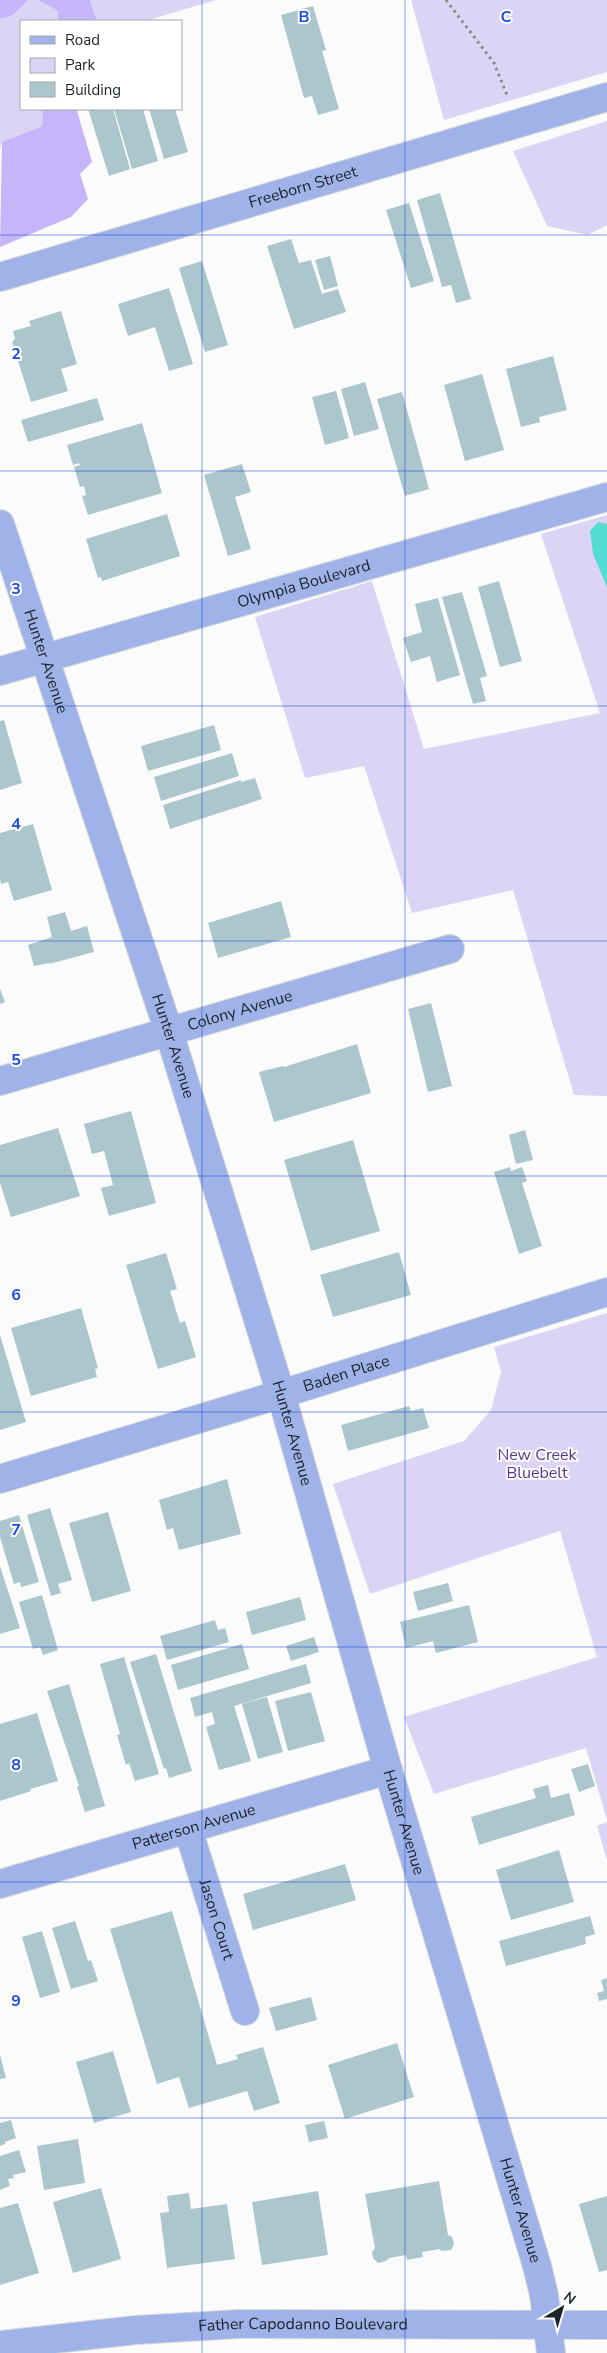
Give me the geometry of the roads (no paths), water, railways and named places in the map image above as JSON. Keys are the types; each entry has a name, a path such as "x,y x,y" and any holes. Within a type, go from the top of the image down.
{"street":[{"name":"Freeborn Street","path":"0,277 607,97"},
{"name":"Olympia Boulevard","path":"0,671 607,497"},
{"name":"Hunter Avenue","path":"0,524 169,1032 281,1394 388,1770 537,2266 550,2340"},
{"name":"Colony Avenue","path":"0,1081 450,949"},
{"name":"Baden Place","path":"0,1479 607,1292"},
{"name":"Patterson Avenue","path":"0,1884 388,1770"},
{"name":"Jason Court","path":"188,1829 245,2011"},
{"name":"Father Capodanno Boulevard","path":"0,2345 136,2330 239,2324 341,2323 550,2340 607,2325"}],"water":[{"path":"598,522 607,524 607,587 593,554 590,531"}],"park label":[{"name":"New Creek Bluebelt","path":"537,1464"}]}
